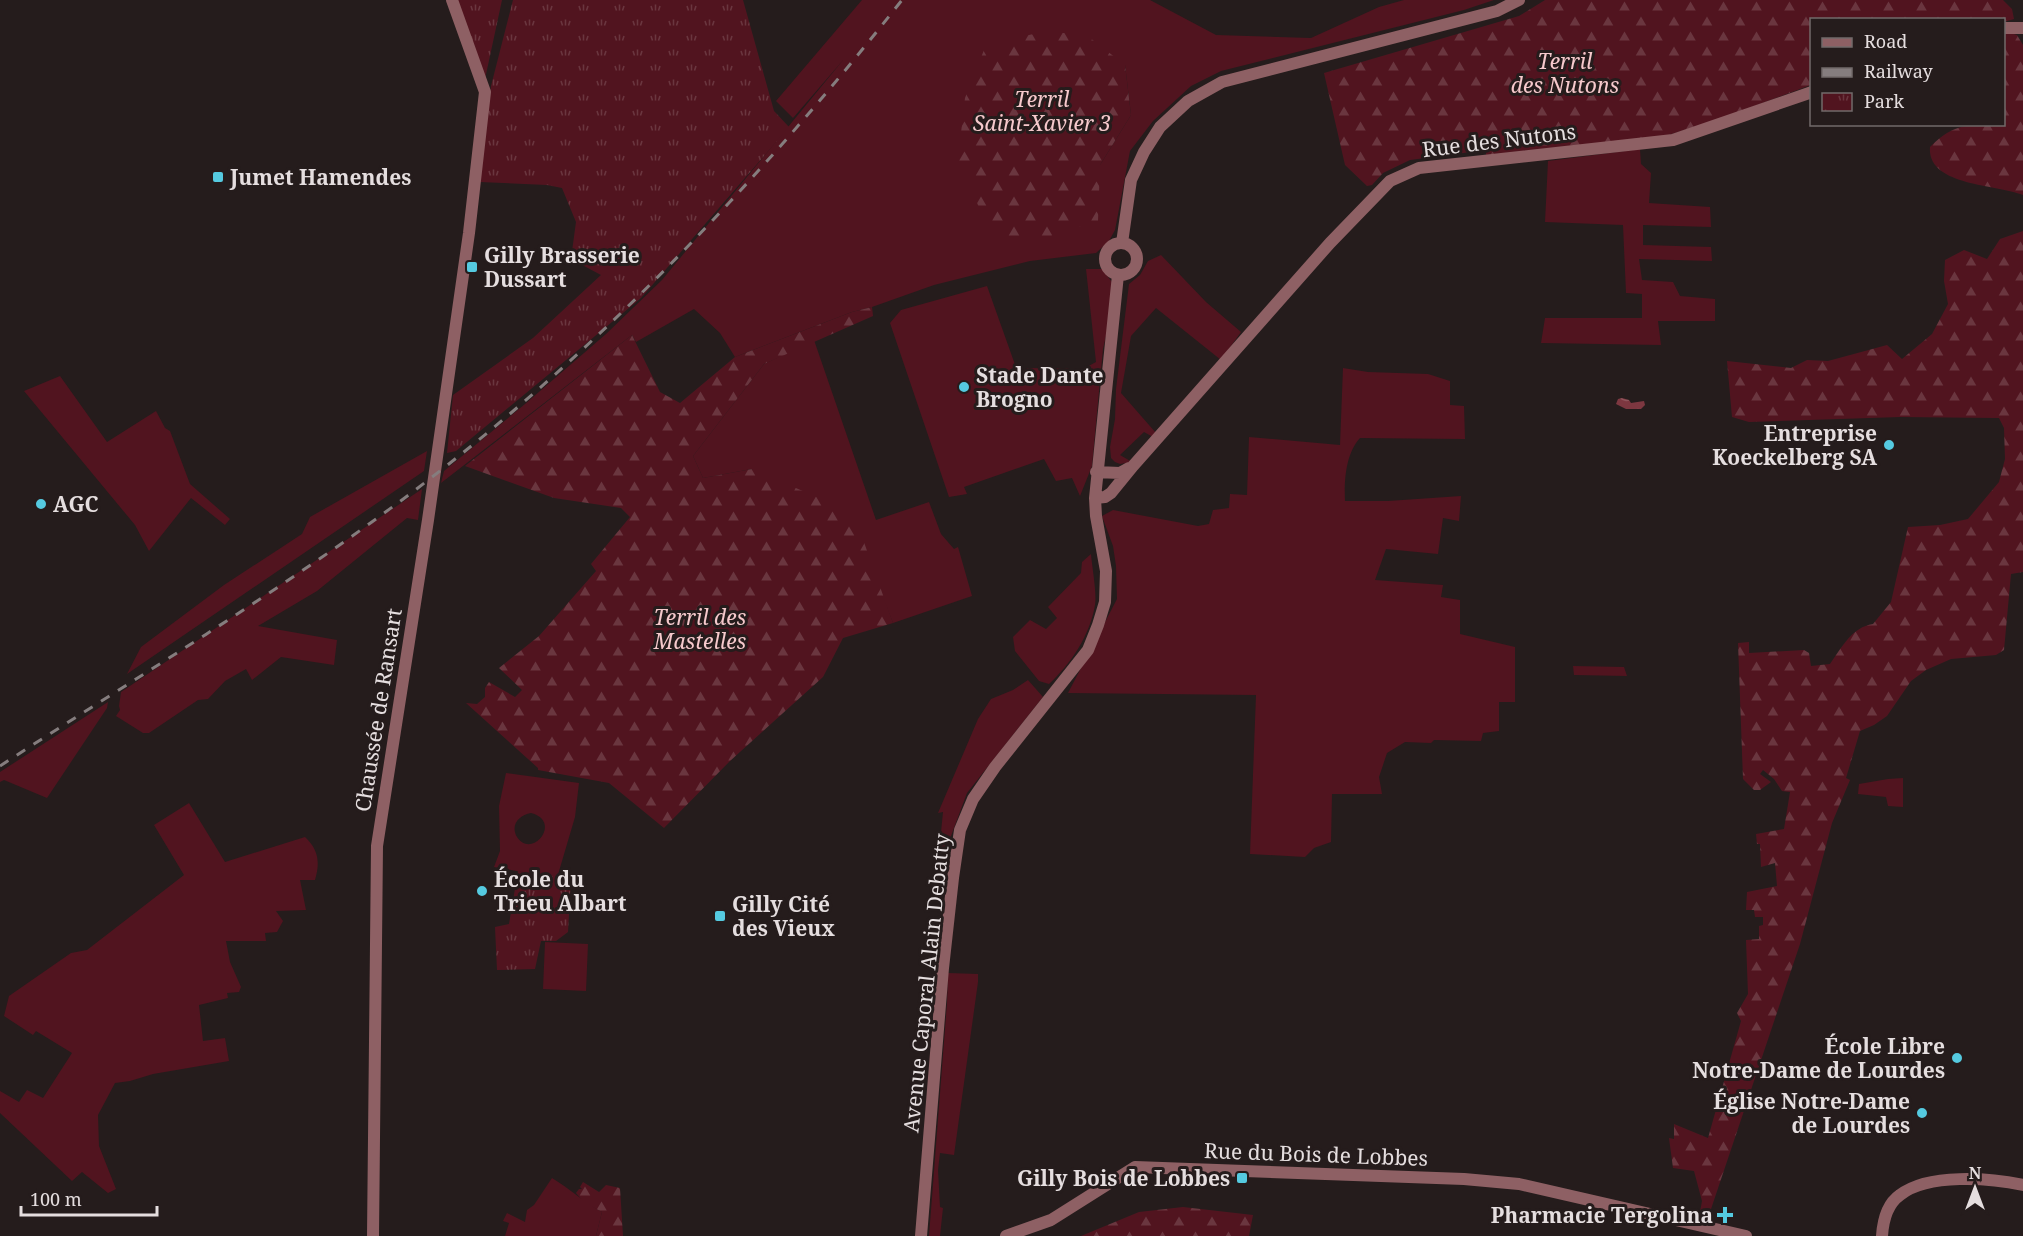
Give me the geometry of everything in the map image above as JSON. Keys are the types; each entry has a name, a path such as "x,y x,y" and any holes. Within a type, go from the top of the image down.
{"main road":[{"name":"Chaussée de Ransart","path":"373,1236 377,846 428,520 474,195 485,92 452,0"},
{"path":"1122,243 1131,180 1144,152 1160,127 1188,101 1222,82 1497,11 1519,0"},
{"path":"2005,28 2023,28"},
{"name":"Rue des Nutons","path":"1095,498 1106,497 1111,493 1350,221 1390,181 1398,176 1428,167 1673,140 1810,93"},
{"path":"1122,243 1134,250 1137,261 1131,272 1123,276 1118,275 1112,273 1106,266 1105,254 1111,246 1122,243"},
{"name":"Avenue Caporal Alain Debatty","path":"921,1236 943,968 960,830 974,799 995,767 1088,650 1105,602 1106,572 1096,516 1096,472 1118,275"},
{"path":"1096,472 1120,473 1133,466"},
{"name":"Rue du Bois de Lobbes","path":"1006,1236 1051,1220 1135,1167 1464,1179 1519,1184 1746,1236"},
{"path":"1882,1236 1884,1216 1898,1196 1928,1183 1974,1179 2023,1185"}],"green space":[{"path":"457,0 502,0 485,79"},
{"path":"513,0 743,0 774,111 789,127 641,298 456,451 447,453 453,395 533,338 601,275 571,259 576,222 562,188 547,185 480,182 491,86"},
{"path":"862,0 1150,0 1216,35 1311,38 1379,7 1404,0 1494,0 1464,10 1221,71 1191,86 1153,121 1130,151 1115,230 1109,241 1096,253 1030,261 934,285 852,312 735,357 720,333 694,309 636,342 632,335 441,483 444,471 606,334 662,280 844,59 793,118 776,101","holes":["1125,65 1131,115 1100,165"]},
{"name":"Terril des Nutons","path":"1545,0 2003,0 2012,9 2014,19 2005,22 2005,18 1810,18 1810,85 1714,121 1665,136 1486,155 1478,151 1410,160 1383,173 1372,185 1367,186 1345,165 1324,73 1519,16"},
{"path":"2005,31 2017,35 2023,45 2023,195 1965,182 1939,169 1932,160 1930,147 1955,129 1964,126 2005,126"},
{"name":"Terril Saint-Xavier 3","path":"1042,32 1085,34 1125,65 1131,115 1100,165 1098,221 1035,241 1000,237 981,212 958,159 965,98 986,45"},
{"path":"1640,149 1641,164 1651,173 1649,203 1710,207 1711,227 1643,225 1643,245 1711,247 1712,261 1639,259 1642,280 1673,282 1680,296 1715,299 1715,321 1658,321 1661,345 1541,343 1545,318 1642,318 1642,294 1626,293 1623,225 1545,222 1548,161"},
{"path":"2023,231 2023,572 2011,574 2004,650 1996,655 1951,659 1926,670 1911,681 1887,716 1860,731 1846,778 1850,780 1832,823 1800,944 1709,1215 1700,1212 1702,1201 1694,1171 1673,1168 1669,1138 1674,1139 1674,1124 1708,1138 1741,1021 1737,1013 1748,994 1746,940 1759,939 1759,926 1763,925 1763,917 1755,917 1754,910 1746,910 1747,892 1777,886 1775,863 1761,867 1760,844 1757,844 1756,834 1784,829 1790,792 1782,791 1774,779 1763,770 1760,774 1771,782 1760,790 1754,790 1743,779 1738,643 1749,642 1749,653 1804,650 1809,653 1811,666 1830,664 1853,633 1873,624 1891,602 1908,527 1940,525 1968,519 1999,482 2005,459 2004,428 1999,418 1900,417 1749,422 1732,417 1727,361 1791,368 1807,360 1828,361 1887,345 1902,359 1932,334 1948,304 1944,281 1945,260 1964,250 1987,259 2000,239"},
{"path":"1161,255 1206,302 1241,332 1221,360 1156,308 1131,336 1121,393 1156,433 1153,437 1144,432 1120,455 1132,462 1120,464 1111,458 1110,447 1129,284 1140,275 1148,261"},
{"path":"1086,269 1102,269 1112,282 1112,310 1103,349 1092,466 1080,496 1072,478 1056,481 1044,459 964,487 967,494 949,497 890,323 901,310 987,286 1018,373 1028,368 1083,369 1096,362"},
{"name":"Terril des Mastelles","path":"872,307 873,316 764,364 693,456 703,478 752,469 828,502 861,534 893,623 843,638 823,677 730,761 664,828 609,783 538,770 466,703 477,704 485,697 485,688 489,682 515,697 522,690 499,668 539,636 596,571 591,564 630,517 621,508 554,498 465,466 632,335 660,392 680,403 735,357 852,312"},
{"path":"814,340 876,520 929,502 941,534 954,549 958,547 972,596 893,623 880,590 752,469 703,478 693,456 764,364"},
{"path":"1343,368 1368,372 1428,374 1450,381 1450,405 1464,406 1465,439 1360,438 1349,459 1345,501 1388,501 1461,496 1459,521 1443,518 1438,554 1386,549 1375,580 1443,585 1441,597 1460,600 1460,634 1515,647 1515,702 1499,702 1499,731 1483,733 1481,741 1405,742 1387,753 1379,777 1382,794 1332,794 1331,842 1314,848 1305,857 1250,854 1256,695 1068,693 1117,599 1113,546 1102,516 1113,510 1198,526 1209,524 1213,510 1229,508 1230,494 1247,495 1249,437 1340,445"},
{"path":"60,376 107,442 156,411 165,428 170,431 190,484 230,519 225,525 191,498 149,551 135,525 24,391"},
{"path":"427,451 424,471 127,674 141,647 224,585 302,534 310,517"},
{"path":"422,489 418,520 407,518 317,591 258,626 337,640 334,665 281,657 252,680 246,669 225,681 208,699 198,700 149,733 143,733 116,716 120,710 121,692"},
{"path":"1091,554 1095,605 1089,627 1072,658 1057,676 1049,684 1039,681 1015,651 1013,637 1030,620 1046,629 1057,618 1048,607 1081,573 1082,562"},
{"path":"1573,666 1624,667 1627,676 1574,675"},
{"path":"1028,680 1043,697 967,793 948,844 940,887 935,893 943,812 938,813 978,719 991,699 1013,690"},
{"path":"108,702 107,708 47,798 4,780 0,782 0,772"},
{"path":"506,773 579,783 575,817 557,878 494,867 500,851 499,806","holes":["531,813 540,817 545,830 542,837 530,844 523,843 515,833 517,821"]},
{"path":"1903,778 1903,807 1888,806 1886,797 1858,794 1859,784"},
{"path":"189,803 225,862 305,837 316,852 317,874 315,880 300,880 306,910 276,911 283,921 277,932 265,933 266,941 226,941 230,962 241,987 239,992 227,993 228,998 199,1005 203,1041 225,1038 229,1061 115,1083 98,1115 99,1146 116,1189 108,1193 82,1172 72,1181 0,1113 0,1091 19,1102 27,1090 43,1098 72,1053 36,1031 33,1035 4,1016 9,996 71,953 87,950 184,875 154,825"},
{"path":"518,871 571,878 568,932 556,941 541,941 535,969 497,970 495,927 509,924"},
{"path":"545,942 588,944 586,991 543,989"},
{"path":"948,973 978,974 978,982 954,1155 940,1153 938,1170 940,1207 943,1208 940,1236 929,1236 947,1003"},
{"path":"552,1178 602,1212 596,1236 505,1236 509,1223 503,1221 507,1213 525,1222 527,1210 534,1205"},
{"path":"583,1182 599,1192 606,1185 620,1188 623,1236 596,1236 602,1212 584,1202 576,1193 582,1189 580,1187"},
{"path":"1183,1207 1253,1215 1249,1236 1081,1236 1139,1212"}],"water":[{"path":"1622,398 1631,403 1644,401 1645,405 1641,409 1626,409 1616,404 1618,399"}],"railway":[{"path":"0,766 242,611 361,530 475,443 534,393 591,342 701,233 804,119 902,0"}],"place":[{"name":"Jumet Hamendes","path":"218,177"},
{"name":"Gilly Brasserie Dussart","path":"472,267"},
{"name":"Stade Dante Brogno","path":"964,387"},
{"name":"Entreprise Koeckelberg SA","path":"1889,445"},
{"name":"AGC","path":"41,504"},
{"name":"École du Trieu Albart","path":"482,891"},
{"name":"Gilly Cité des Vieux","path":"720,916"},
{"name":"École Libre Notre-Dame de Lourdes","path":"1957,1058"},
{"name":"Église Notre-Dame de Lourdes","path":"1922,1113"},
{"name":"Gilly Bois de Lobbes","path":"1242,1178"},
{"name":"Pharmacie Tergolina","path":"1725,1215"}]}
